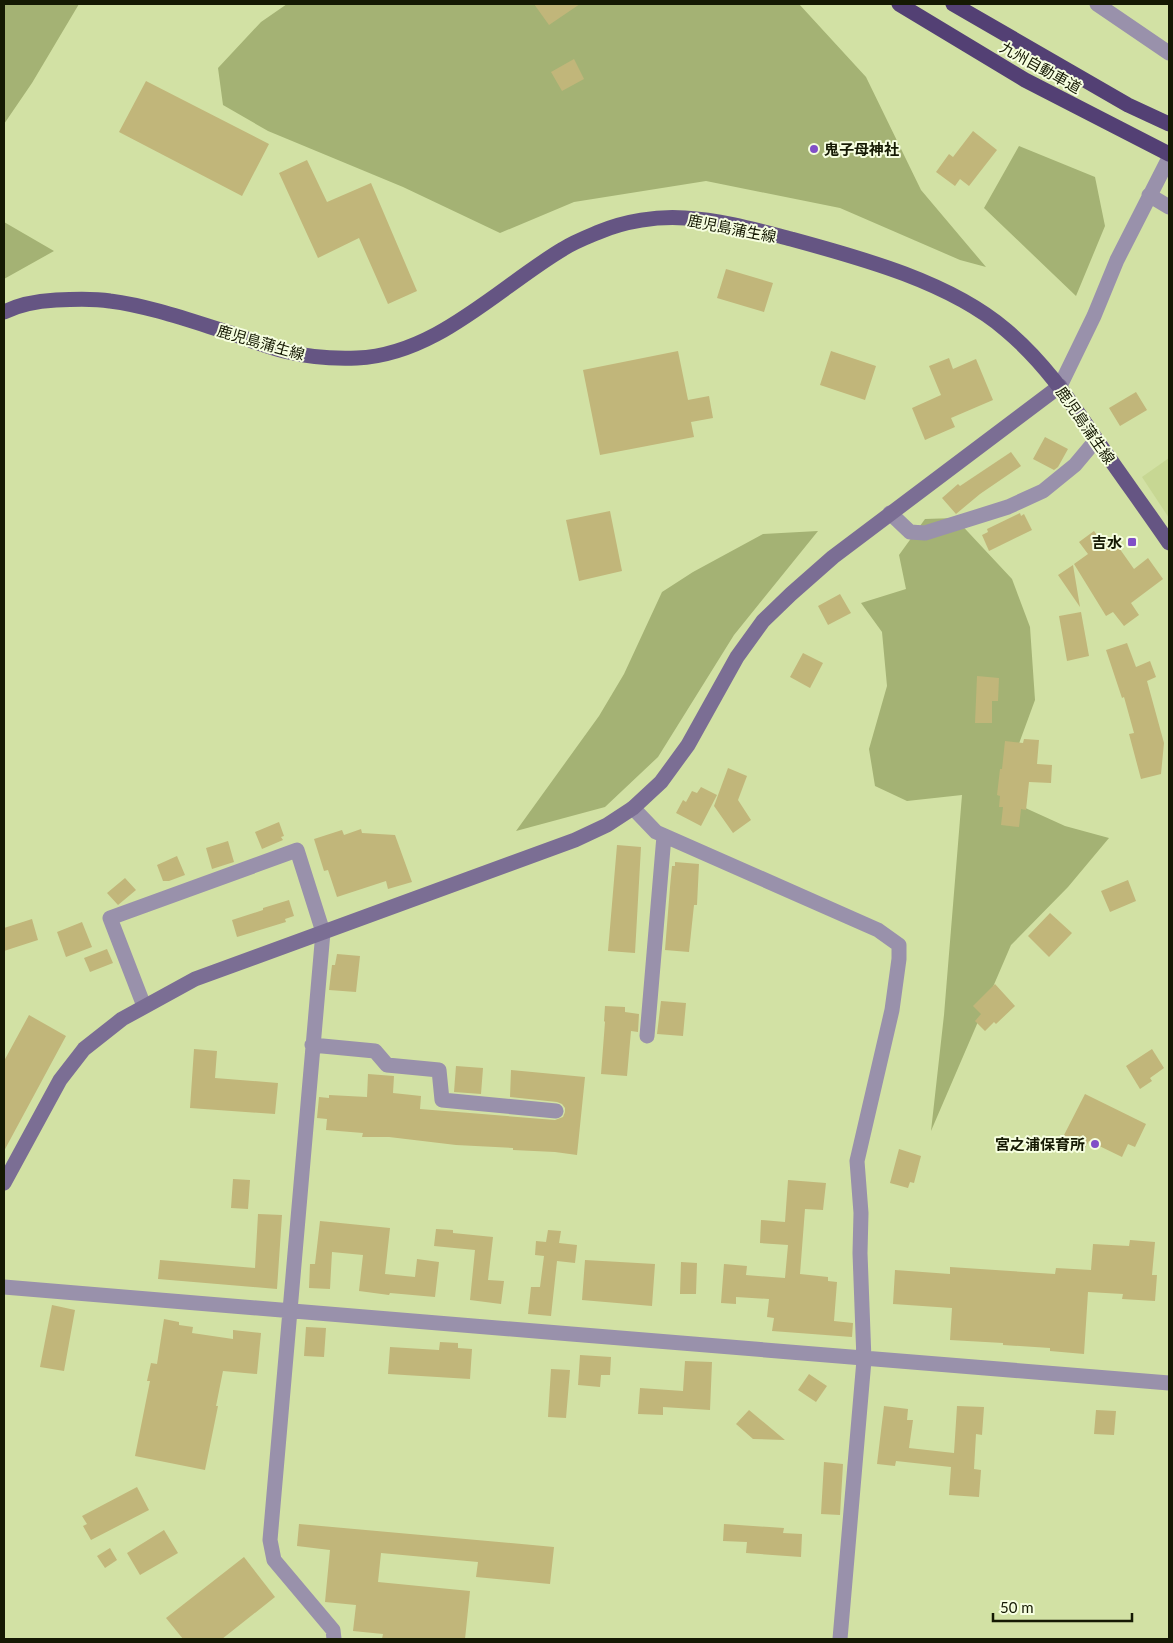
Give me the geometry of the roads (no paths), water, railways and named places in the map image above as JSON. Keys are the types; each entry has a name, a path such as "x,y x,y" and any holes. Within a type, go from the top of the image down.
{"highway":[{"name":"九州自動車道","path":"899,4 1025,80 1169,154"},
{"name":"九州自動車道","path":"953,4 1128,105 1169,124"}],"main road":[{"name":"鹿児島蒲生線","path":"4,312 39,301 80,298 111,301 200,323 283,351 314,357 363,358 388,353 438,334 564,248 602,231 642,220 683,218 708,220 845,254 896,271 936,288 1004,328 1030,352 1060,386 1169,543"}],"street":[{"path":"1097,4 1169,53"},
{"path":"4,1183 60,1080 84,1049 122,1019 195,979 575,840 607,825 633,808 662,782 688,746 737,657 763,622 833,556 1060,386 1094,316 1117,260 1169,158"},
{"path":"1149,195 1169,207"},
{"path":"890,513 910,532 925,533 1008,507 1043,491 1075,465 1096,440"},
{"path":"633,808 656,832 878,930 899,945 892,1010 858,1161 864,1360 840,1639"},
{"path":"647,1036 664,836"},
{"path":"144,1006 110,918 297,850 323,932 270,1540 274,1560 333,1630 334,1639"},
{"path":"312,1045 375,1051 387,1065 439,1070 442,1100 556,1111"},
{"path":"4,1287 291,1309 864,1360 1169,1384"}],"place":[{"name":"鬼子母神社","path":"814,149"},
{"name":"吉水","path":"1132,542"},
{"name":"宮之浦保育所","path":"1095,1144"}]}
